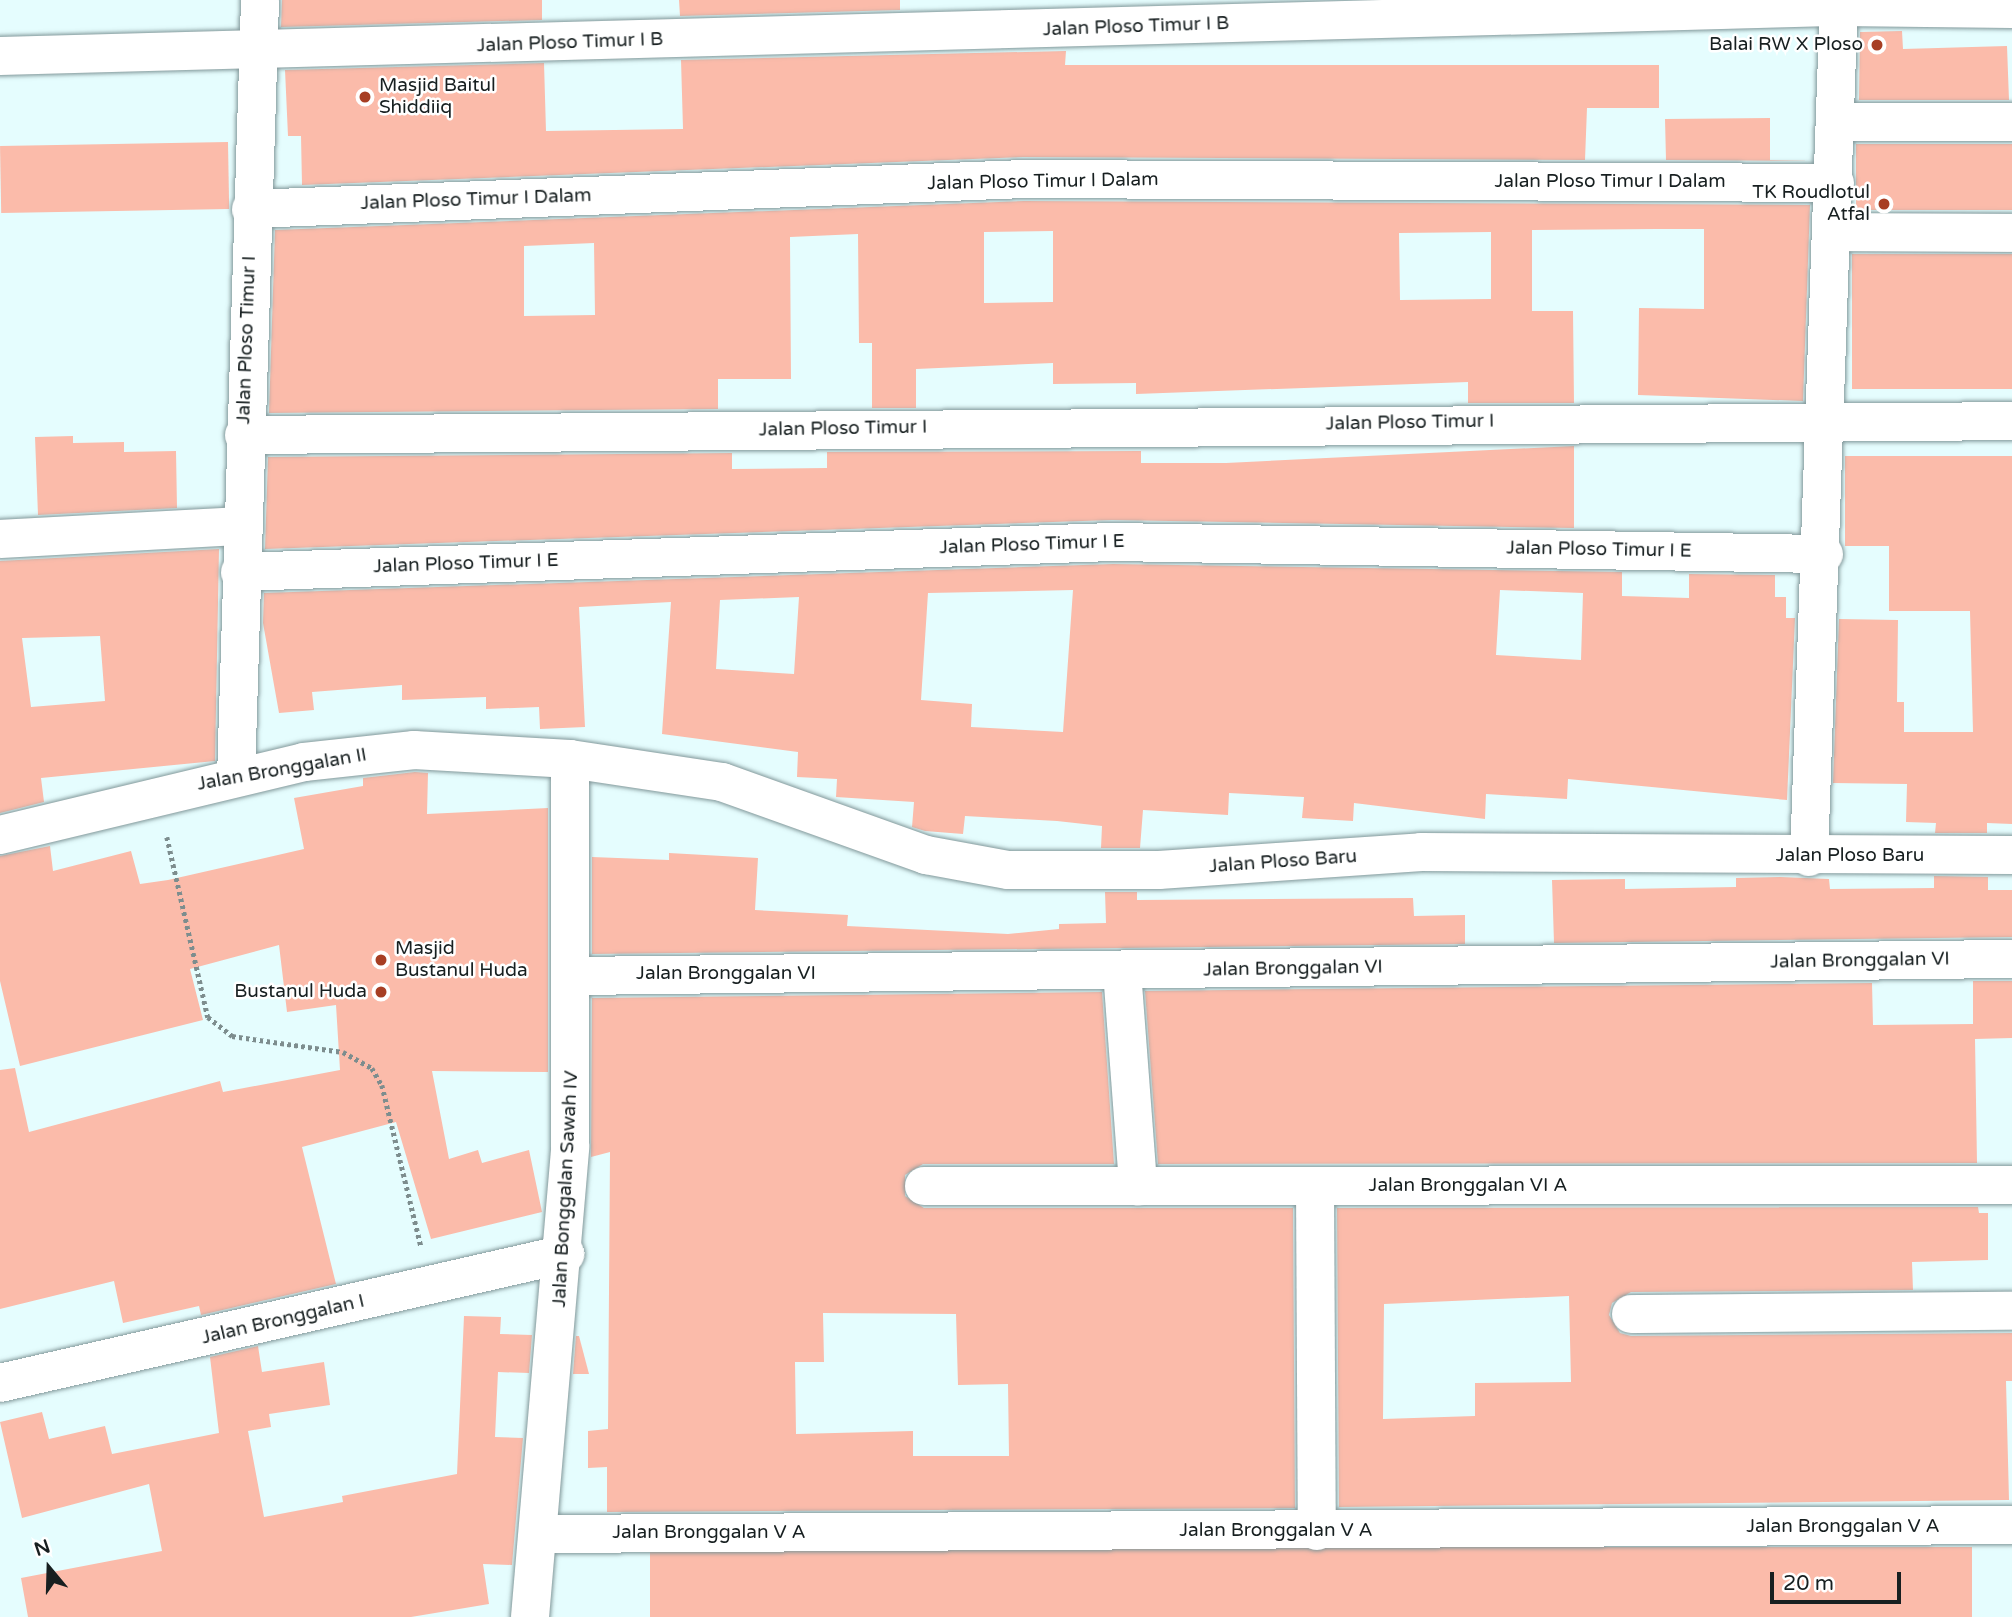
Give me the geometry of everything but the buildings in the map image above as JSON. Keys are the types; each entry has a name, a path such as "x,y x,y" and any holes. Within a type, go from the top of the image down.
{"street":[{"name":"Jalan Ploso Timur I","path":"260,0 261,52 251,209 244,435 1824,418 2012,421"},
{"name":"Jalan Ploso Timur I B","path":"0,56 261,52 1840,4 2012,9"},
{"path":"1810,857 1824,554 1824,418 1835,232 1840,4"},
{"path":"1837,122 2012,122"},
{"name":"Jalan Ploso Timur I Dalam","path":"251,209 1024,179 1835,183"},
{"path":"1835,232 2012,233"},
{"path":"236,776 244,435"},
{"path":"0,539 242,526"},
{"name":"Jalan Ploso Timur I E","path":"240,572 1113,542 1824,554"},
{"name":"Jalan Bronggalan II","path":"0,835 236,776 414,750 570,759"},
{"name":"Jalan Ploso Baru","path":"570,759 722,782 926,856 1008,870 1159,870 1421,852 1810,857 2012,855"},
{"name":"Jalan Bonggalan Sawah IV","path":"530,1617 565,1254 575,976 570,759"},
{"name":"Jalan Bronggalan VI","path":"575,976 2012,959"},
{"path":"1122,971 1138,1186"},
{"name":"Jalan Bronggalan VI A","path":"924,1186 2012,1185"},
{"path":"1315,1187 1317,1531"},
{"name":"Jalan Bronggalan I","path":"0,1383 565,1254"},
{"path":"1631,1314 2012,1311"},
{"name":"Jalan Bronggalan V A","path":"540,1534 2012,1525"}],"path":[{"path":"158,794 208,1017 232,1036 343,1052 372,1068 382,1085 430,1284"}],"place":[{"name":"Balai RW X Ploso","path":"1877,45"},
{"name":"Masjid Baitul Shiddiiq","path":"365,97"},
{"name":"TK Roudlotul Atfal","path":"1884,204"},
{"name":"Masjid Bustanul Huda","path":"381,960"},
{"name":"Bustanul Huda","path":"381,992"}]}
